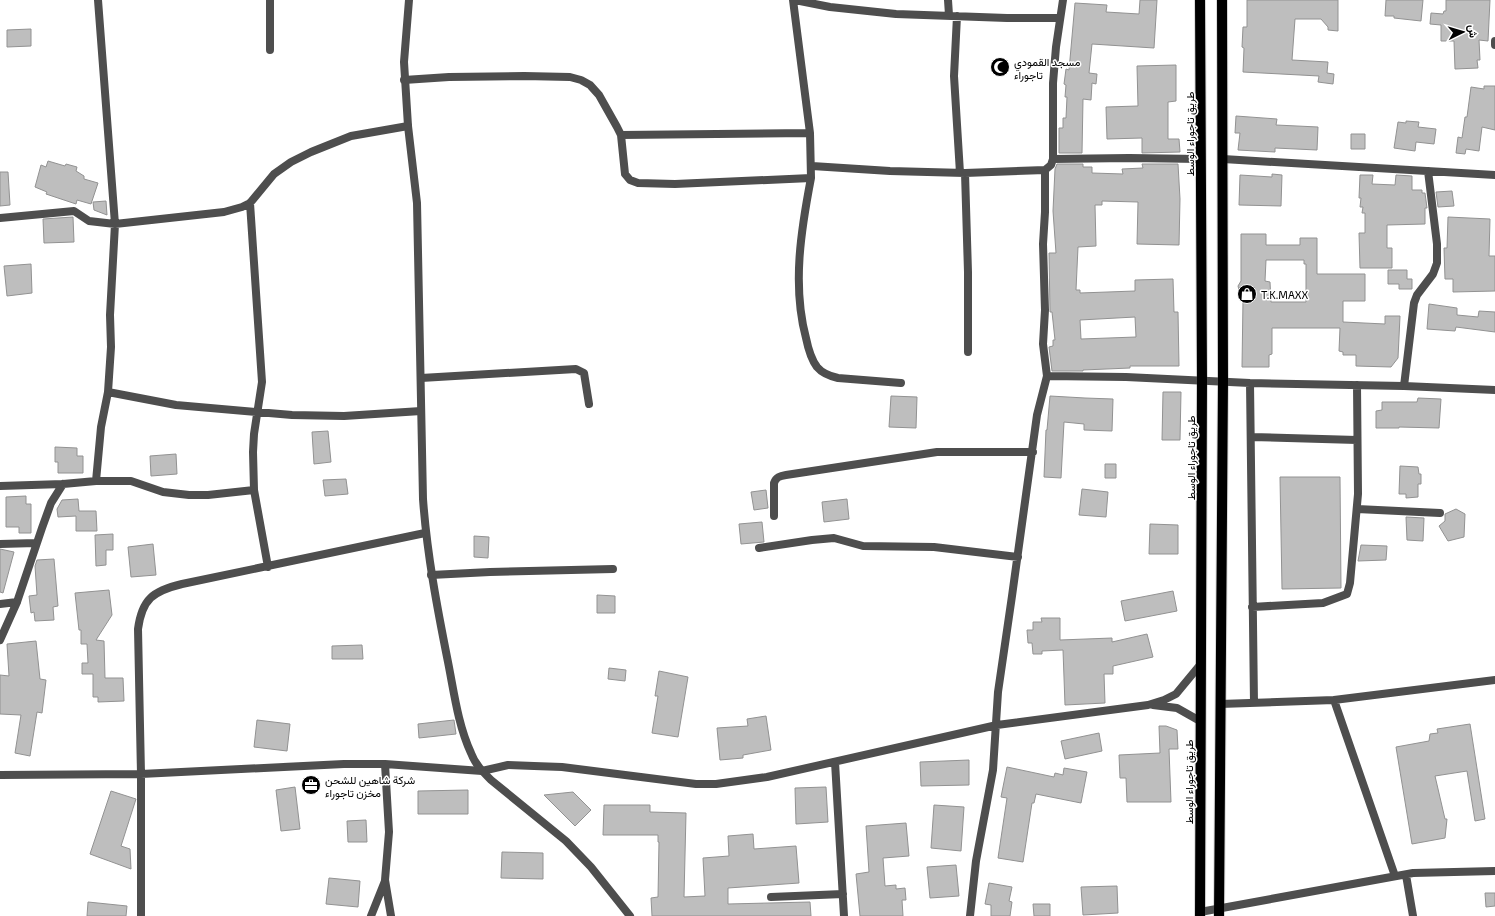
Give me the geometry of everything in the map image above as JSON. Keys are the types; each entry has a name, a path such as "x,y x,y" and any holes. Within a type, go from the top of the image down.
{"main road":[{"name":"طريق تاجوراء الوسط","path":"1200,0 1202,380 1200,914"},
{"path":"1219,913 1223,381 1222,0"}],"street":[{"path":"96,480 101,427 108,392 111,347 110,315 115,224 98,0"},
{"path":"270,0 270,50"},
{"path":"409,0 404,80 417,203 423,498 431,575 460,719 471,755 482,771 566,841 591,867 630,916"},
{"path":"901,383 838,378 822,372 816,366 811,357 803,330 799,277 802,238 812,178 812,166 810,133 794,0 830,7 890,14 1007,18 1060,18"},
{"path":"948,0 953,16 954,76 968,272 968,352"},
{"path":"812,166 890,171 962,173 1045,170 1051,165 1053,159 1053,83 1060,18 1064,0"},
{"path":"404,80 449,77 570,77 581,80 590,85 599,95 621,135 625,174 630,180 638,183 675,184 812,178"},
{"path":"0,218 74,211 89,221 115,224 224,212 250,203 274,174 291,162 311,152 351,136 408,126"},
{"path":"621,135 810,133"},
{"path":"1053,159 1201,159"},
{"path":"1223,159 1495,175"},
{"path":"970,916 976,861 993,770 998,692 1037,415 1047,376 1043,344 1046,310 1043,244 1045,170"},
{"path":"1404,386 1414,303 1417,295 1432,274 1437,263 1435,225 1428,171"},
{"path":"250,203 262,382 253,452 254,490 268,567"},
{"path":"420,378 576,369 584,373 590,404"},
{"path":"1047,376 1126,377 1250,383 1404,386 1495,390"},
{"path":"1250,383 1254,703"},
{"path":"1252,607 1323,603 1347,594 1350,583 1357,509 1357,385"},
{"path":"108,392 176,405 319,416 344,416 421,411"},
{"path":"1251,437 1357,440"},
{"path":"774,516 775,479 786,475 937,452 1032,452"},
{"path":"0,486 63,484 96,480 131,481 163,492 189,495 208,495 254,490"},
{"path":"0,640 18,602 36,543 51,503 63,484"},
{"path":"1357,509 1440,514"},
{"path":"141,916 141,774 138,629 140,615 144,604 150,596 169,587 426,533"},
{"path":"759,548 834,538 863,546 934,547 1018,557"},
{"path":"0,544 36,543"},
{"path":"431,575 613,569"},
{"path":"0,604 18,602"},
{"path":"0,775 141,774 344,764 385,764 482,771 508,765 550,766 696,784 716,784 767,777 997,725 1148,705 1176,694 1200,665"},
{"path":"1220,704 1334,700 1495,680"},
{"path":"1334,700 1395,876"},
{"path":"1148,705 1177,708 1200,721"},
{"path":"835,762 844,916"},
{"path":"385,764 389,832 385,880 391,916"},
{"path":"1200,914 1219,913 1395,876 1435,872 1495,871"},
{"path":"1406,875 1413,916"},
{"path":"371,916 385,880"},
{"path":"771,897 843,894"}],"building":[{"path":"1140,0 1157,0 1154,48 1092,44 1089,73 1097,74 1096,84 1092,83 1091,100 1083,99 1082,153 1059,153 1059,128 1063,128 1063,118 1066,118 1067,97 1065,97 1066,85 1064,84 1066,69 1069,70 1075,3 1107,5 1106,12 1139,14"},
{"path":"1247,0 1338,0 1338,31 1328,30 1328,27 1321,19 1295,19 1292,60 1328,62 1327,73 1334,74 1333,84 1318,82 1319,76 1243,72 1243,27 1247,27"},
{"path":"1386,0 1423,0 1421,21 1394,18 1394,16 1385,16"},
{"path":"1446,0 1490,0 1488,41 1479,40 1480,60 1477,60 1478,68 1455,69 1454,41 1441,41 1441,25 1430,24 1431,13 1443,14 1444,11 1446,11"},
{"path":"31,29 31,46 7,47 7,30"},
{"path":"1176,65 1176,101 1168,102 1168,139 1179,139 1180,152 1142,153 1142,138 1107,139 1106,107 1138,106 1137,66"},
{"path":"1484,86 1495,86 1495,130 1482,127 1479,151 1466,149 1465,154 1456,153 1458,137 1462,138 1465,117 1467,117 1471,87 1484,89"},
{"path":"1236,116 1277,119 1276,125 1318,127 1317,150 1275,148 1275,152 1238,150 1240,133 1235,133"},
{"path":"1406,121 1419,122 1418,127 1436,129 1434,144 1416,142 1415,151 1394,148 1398,122 1406,123"},
{"path":"1351,134 1365,134 1365,149 1351,149"},
{"path":"48,161 65,166 66,164 77,167 76,171 84,176 84,179 98,183 91,204 77,200 76,204 46,194 47,192 35,187 41,165 46,167"},
{"path":"1057,164 1083,164 1083,167 1092,167 1092,173 1123,174 1122,169 1143,168 1142,164 1178,164 1180,199 1179,245 1137,244 1138,202 1102,201 1102,205 1095,205 1096,246 1078,247 1076,290 1080,290 1080,293 1135,291 1135,280 1173,279 1174,312 1178,312 1179,366 1130,366 1130,368 1052,371 1049,347 1053,346 1053,340 1055,340 1052,312 1050,312 1049,253 1056,253 1053,211 1055,169","holes":["1135,317 1136,337 1081,339 1080,320"]},
{"path":"0,172 8,172 10,205 0,206"},
{"path":"1272,174 1282,175 1281,206 1239,205 1240,175 1272,177"},
{"path":"1360,175 1373,175 1372,184 1395,185 1396,175 1412,176 1412,190 1422,190 1422,193 1425,193 1427,208 1425,208 1425,224 1387,225 1387,248 1392,248 1392,268 1360,268 1359,233 1365,233 1365,213 1362,213 1363,207 1360,207"},
{"path":"1452,191 1454,206 1438,207 1436,192"},
{"path":"106,201 107,215 94,210 93,202"},
{"path":"73,217 74,242 44,243 43,219"},
{"path":"1448,217 1490,219 1489,256 1495,256 1495,291 1453,292 1453,279 1445,279 1444,248 1447,248"},
{"path":"1241,234 1266,234 1266,245 1300,245 1300,238 1317,238 1317,274 1365,274 1365,301 1343,301 1343,322 1385,324 1385,316 1400,316 1398,358 1391,367 1356,366 1356,355 1343,355 1343,352 1339,351 1340,328 1272,328 1272,354 1269,355 1269,367 1242,367 1243,300 1238,286 1241,281","holes":["1266,260 1304,260 1304,264 1306,264 1306,302 1271,302 1270,282 1265,281"]},
{"path":"31,264 32,293 7,296 4,266"},
{"path":"1388,270 1407,270 1407,279 1412,279 1412,289 1399,289 1399,284 1388,284"},
{"path":"1429,304 1457,308 1457,315 1478,317 1479,311 1495,312 1495,332 1456,327 1455,331 1427,329"},
{"path":"1163,392 1181,392 1180,440 1162,440"},
{"path":"891,396 917,397 916,428 889,427"},
{"path":"1050,396 1113,399 1112,431 1084,430 1084,424 1064,422 1061,478 1044,477 1046,430"},
{"path":"1418,398 1441,399 1439,428 1376,428 1376,411 1382,410 1382,402 1417,402"},
{"path":"328,431 331,462 314,464 312,432"},
{"path":"55,447 77,448 77,456 83,456 83,473 58,473 58,462 55,462"},
{"path":"176,454 177,474 151,476 150,456"},
{"path":"1105,464 1116,464 1116,478 1105,478"},
{"path":"1400,466 1418,467 1419,474 1421,474 1421,484 1418,484 1418,497 1406,498 1406,494 1399,494"},
{"path":"1280,477 1340,477 1341,588 1282,589"},
{"path":"346,479 348,494 325,496 323,480"},
{"path":"1082,489 1108,492 1106,517 1079,515"},
{"path":"766,490 768,508 754,510 751,492"},
{"path":"26,496 26,504 31,504 31,533 19,533 19,527 6,527 6,497"},
{"path":"78,499 79,511 96,511 97,531 76,531 76,516 58,517 57,509 62,500"},
{"path":"847,499 849,519 824,522 822,502"},
{"path":"1456,509 1465,514 1464,537 1448,541 1439,526 1445,521 1445,514"},
{"path":"1406,517 1424,518 1423,541 1407,540"},
{"path":"762,522 764,542 741,544 739,524"},
{"path":"1150,524 1178,525 1178,554 1149,554"},
{"path":"113,534 113,550 106,550 106,565 96,566 95,535"},
{"path":"474,536 489,537 488,558 474,557"},
{"path":"153,544 156,575 131,577 128,547"},
{"path":"1361,545 1387,546 1386,560 1358,561"},
{"path":"0,549 14,552 3,593 0,592"},
{"path":"54,559 58,606 53,607 54,620 35,621 34,612 31,613 29,596 37,595 35,566 37,560"},
{"path":"109,590 112,615 96,640 104,641 105,678 123,678 124,701 98,702 98,697 93,697 93,674 82,674 82,663 88,663 87,644 81,644 81,630 79,630 75,593"},
{"path":"1173,591 1177,611 1125,621 1121,601"},
{"path":"597,595 615,596 615,613 597,613"},
{"path":"1041,618 1060,618 1060,640 1112,638 1112,642 1147,634 1153,657 1113,666 1113,674 1104,674 1105,703 1065,705 1063,650 1042,651 1042,654 1033,654 1032,643 1028,643 1027,630 1033,630 1033,622 1042,622"},
{"path":"36,641 40,679 46,680 42,713 37,712 30,756 15,753 21,715 0,714 0,675 9,676 7,644"},
{"path":"362,645 363,659 332,659 332,646"},
{"path":"609,668 626,670 625,681 608,679"},
{"path":"659,671 688,677 678,737 652,733 658,696 655,696"},
{"path":"766,716 771,750 743,755 743,758 720,760 717,728 748,726 747,719"},
{"path":"257,720 290,724 287,751 254,747"},
{"path":"454,720 456,734 419,738 418,724"},
{"path":"1470,724 1485,819 1475,821 1467,771 1435,776 1445,819 1447,819 1445,838 1412,844 1396,747 1429,741 1430,734 1438,733 1437,729"},
{"path":"1159,726 1166,726 1177,730 1178,749 1169,749 1171,802 1127,802 1126,778 1120,778 1119,755 1160,753"},
{"path":"1099,733 1102,751 1065,759 1061,741"},
{"path":"969,760 969,785 921,786 920,762"},
{"path":"1007,767 1054,777 1055,773 1063,775 1064,768 1087,772 1081,803 1036,794 1034,803 1032,803 1023,862 998,858 1007,798 1001,797"},
{"path":"295,787 300,829 281,831 276,790"},
{"path":"826,787 828,822 796,824 795,788"},
{"path":"468,790 468,814 418,814 418,791"},
{"path":"111,791 136,799 121,846 130,849 131,869 90,854"},
{"path":"573,792 591,810 575,826 544,795"},
{"path":"604,805 650,805 650,812 686,813 684,897 705,896 703,858 729,856 728,836 753,834 754,849 796,846 799,883 728,888 728,904 810,902 811,916 652,916 651,898 658,897 658,835 603,835"},
{"path":"934,805 964,807 961,851 931,848"},
{"path":"366,820 367,842 348,842 347,821"},
{"path":"906,823 909,856 883,858 885,886 896,885 896,889 905,888 906,900 902,900 903,916 860,916 856,874 869,872 866,826"},
{"path":"502,852 543,853 543,879 501,878"},
{"path":"956,865 959,896 930,898 927,867"},
{"path":"329,878 360,881 358,907 326,904"},
{"path":"989,883 1012,887 1009,901 1012,902 1010,916 991,916 991,905 985,904"},
{"path":"1117,886 1118,913 1083,915 1081,887"},
{"path":"1485,893 1495,893 1495,906 1486,907"},
{"path":"88,902 127,906 126,916 87,916"},
{"path":"1033,904 1050,904 1050,916 1034,916"}],"place":[{"name":"مسجد القمودي تاجوراء","path":"1000,67"},
{"name":"T.K.MAXX","path":"1247,294"},
{"name":"شركة شاهين للشحن مخزن تاجوراء","path":"311,785"}]}
